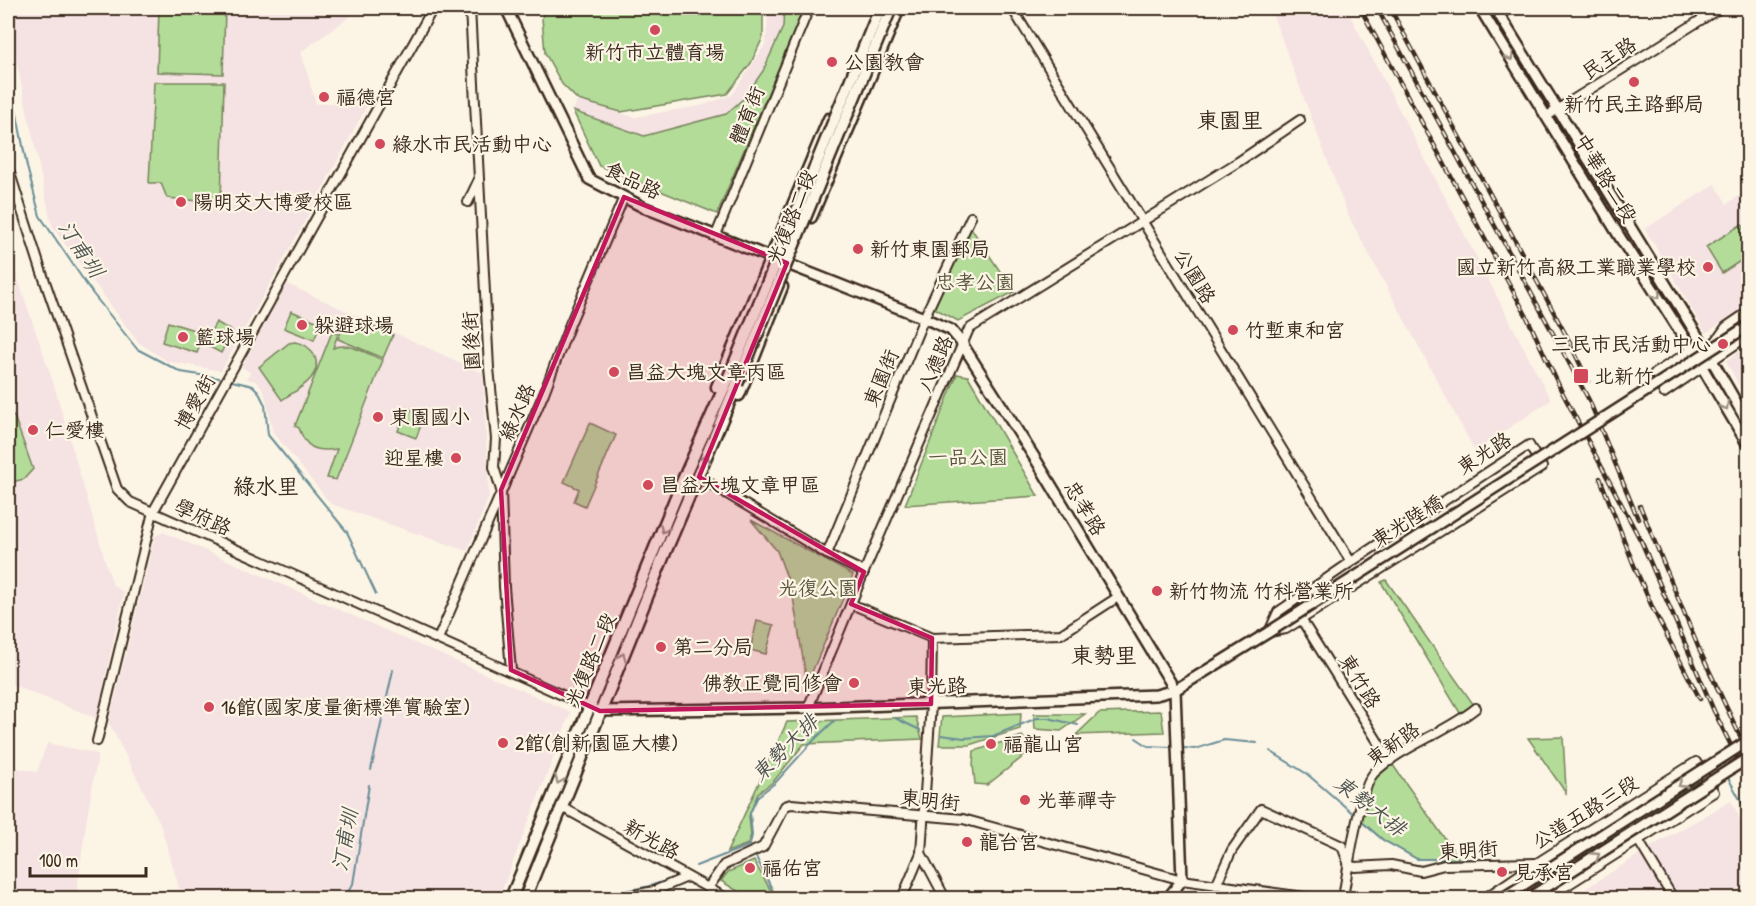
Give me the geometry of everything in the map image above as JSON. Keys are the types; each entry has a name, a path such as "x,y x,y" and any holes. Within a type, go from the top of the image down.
{"main road":[{"name":"光復路二段","path":"702,436 709,407 875,8"},
{"path":"733,381 880,8"},
{"path":"771,257 799,217 886,8"},
{"path":"733,381 891,8"},
{"name":"光復路二段","path":"714,439 731,415 791,264 899,8"},
{"name":"光復路二段","path":"511,898 702,436 733,381"},
{"name":"光復路二段","path":"525,898 600,711 699,477 733,381"}],"street":[{"name":"博愛街","path":"97,741 153,512 433,8"},
{"name":"園後街","path":"470,8 489,368 496,439 494,467 501,489 504,587 511,670"},
{"name":"食品路","path":"506,8 589,179 643,207 771,257"},
{"name":"體育街","path":"716,235 809,8"},
{"name":"公園路","path":"1012,8 1351,562"},
{"name":"中華路二段","path":"1480,8 1749,445"},
{"name":"中華路二段","path":"1495,8 1749,423"},
{"name":"民主路","path":"1547,116 1720,8"},
{"name":"八德路","path":"808,708 969,329 1238,162 1300,120"},
{"name":"學府路","path":"8,168 39,267 117,489 130,502 589,706"},
{"path":"468,202 478,180"},
{"name":"綠水路","path":"438,639 544,393 624,197"},
{"name":"東園街","path":"827,554 924,318 971,217"},
{"name":"忠孝路","path":"771,257 951,330 962,342 1175,690 1182,880"},
{"path":"1749,312 1725,327 1716,342 1705,348 1692,350 1655,373 1664,393 1749,336"},
{"name":"東光陸橋","path":"1269,632 1749,326"},
{"name":"東光路","path":"589,706 600,711 808,708 1115,698 1156,695 1175,690 1269,632 1286,629 1301,620 1542,467 1529,445 1419,516 1278,612 1269,632"},
{"path":"699,477 827,554 864,572"},
{"path":"1419,516 1433,537"},
{"path":"851,604 932,638 1061,634 1118,597"},
{"name":"東竹路","path":"1301,620 1390,761"},
{"path":"902,898 921,853 931,704 932,638"},
{"name":"東新路","path":"1343,898 1360,806 1372,775 1390,761 1476,708"},
{"name":"公道五路三段","path":"1503,898 1749,741"},
{"path":"1529,898 1749,758"},
{"name":"公道五路三段","path":"1485,898 1696,762 1714,792 1547,898"},
{"name":"東明街","path":"708,888 724,865 763,847 785,806 791,804 924,814 974,822 1182,880 1312,898"},
{"name":"新光路","path":"561,807 726,898"},
{"path":"1216,885 1232,850 1261,809 1342,846 1349,865"},
{"path":"1621,811 1672,898"},
{"path":"921,853 945,898"},
{"name":"東明街","path":"1349,865 1359,868 1391,865 1421,871 1444,865 1537,863"},
{"path":"619,898 654,891 687,877"},
{"path":"1168,898 1182,880"}],"highlighted area":[{"path":"624,197 787,263 699,477 864,572 851,604 932,638 931,704 600,711 511,670 501,490"}],"shaded area":[{"name":"陽明交大博愛校區","path":"8,8 362,8 301,52 316,104 370,100 221,371 167,361 138,342 52,226 8,22"},
{"path":"767,8 784,8 783,27 763,71 744,98 726,114 644,136 573,111 577,101 635,117 700,106 732,95 765,45"},
{"path":"1270,8 1346,8 1551,400 1475,451 1348,215"},
{"name":"國立新竹高級工業職業學校","path":"1715,184 1727,204 1748,189 1748,305 1706,333 1645,229"},
{"path":"8,250 53,382 113,585 124,593 96,718 8,683"},
{"name":"東園國小","path":"287,284 483,373 489,497 467,551 331,504 273,432 265,394 255,381 247,379 250,372 242,367"},
{"path":"1748,346 1748,402 1726,361"},
{"path":"163,532 571,712 499,898 182,898 160,823 109,723 155,536"},
{"path":"47,743 98,754 76,898 8,898 8,766 37,772"},
{"path":"1731,801 1748,835 1748,898 1571,898 1654,845"}],"green space":[{"path":"159,8 225,10 223,74 157,72"},
{"name":"新竹市立體育場","path":"545,8 763,8 763,37 751,63 727,94 621,112 578,100 562,84 545,53 542,18"},
{"path":"784,8 804,8 717,214 599,166 573,111 644,136 726,114 744,98 763,71 783,27"},
{"path":"154,82 224,82 221,203 167,198 161,183 149,183"},
{"path":"1742,224 1748,235 1748,256 1722,273 1706,247"},
{"name":"忠孝公園","path":"971,228 1014,292 958,321 934,308"},
{"name":"躲避球場","path":"291,311 321,323 314,340 284,328"},
{"path":"347,316 393,335 383,358 338,339"},
{"name":"籃球場","path":"168,322 204,333 197,353 162,342"},
{"path":"216,322 232,331 221,353 204,344"},
{"path":"332,332 338,334 333,348 351,347 383,360 336,480 327,478 337,449 313,448 305,441 299,428 295,426"},
{"path":"289,343 301,343 312,352 316,370 307,382 282,400 259,367"},
{"name":"一品公園","path":"957,374 968,376 1038,496 905,505"},
{"path":"406,408 425,415 416,438 398,431"},
{"path":"14,416 33,469 24,479 8,483 8,418"},
{"path":"590,423 616,435 585,506 574,501 579,489 564,482"},
{"name":"光復公園","path":"751,520 853,575 807,684 792,591 777,551"},
{"path":"1386,580 1476,708 1463,718 1381,582"},
{"path":"757,621 774,625 766,654 750,650"},
{"path":"1161,711 1164,732 1076,735 1099,713"},
{"path":"1021,713 1020,729 969,745 939,745 942,717"},
{"path":"1034,714 1085,714 1061,731 1035,729"},
{"path":"916,717 922,739 804,744 773,782 758,793 749,816 751,835 748,844 727,852 787,722"},
{"path":"1022,736 1033,749 987,785 975,784 974,751"},
{"path":"1563,737 1566,789 1566,793 1528,738"},
{"path":"1390,761 1460,860 1417,859 1383,840 1358,819 1372,775"},
{"path":"1704,781 1710,791 1589,868 1583,859"},
{"path":"754,861 775,898 749,898 721,881 728,872"}],"waterway":[{"name":"汀甫圳","path":"8,68 27,167 40,216 93,294 137,349 181,372 219,378"},
{"name":"汀甫圳","path":"232,381 253,386 258,391 265,405 268,435 347,532 376,594"},
{"name":"汀甫圳","path":"371,770 393,670"},
{"name":"東勢大排","path":"895,718 920,730"},
{"name":"東勢大排","path":"941,735 964,738 993,736 1037,718 1048,718 1078,725"},
{"name":"東勢大排","path":"696,866 750,845 752,835 750,813 758,796 775,783 834,721"},
{"name":"東勢大排","path":"1136,738 1148,746 1170,747"},
{"name":"東勢大排","path":"1184,748 1195,749 1224,740 1257,743"},
{"name":"東勢大排","path":"1270,751 1307,774 1356,816"},
{"path":"1726,774 1748,814"},
{"name":"東勢大排","path":"1636,822 1698,782"},
{"name":"汀甫圳","path":"344,898 353,884 369,785"},
{"name":"東勢大排","path":"1360,820 1383,840 1417,859 1497,859"},
{"name":"東勢大排","path":"1578,858 1624,828"},
{"path":"750,845 775,895"},
{"name":"東勢大排","path":"585,898 646,887 669,880"}],"railway":[{"path":"1360,8 1526,315 1561,390 1642,543 1714,711 1748,780"},
{"path":"1377,8 1589,400 1638,519"},
{"path":"1390,8 1567,337 1588,381"},
{"path":"1600,478 1653,609 1700,699"},
{"path":"1640,506 1699,649 1748,753"}],"place":[{"name":"新竹市立體育場","path":"655,30"},
{"name":"公園教會","path":"832,62"},
{"name":"新竹民主路郵局","path":"1634,82"},
{"name":"福德宫","path":"324,97"},
{"name":"綠水市民活動中心","path":"380,144"},
{"name":"陽明交大博愛校區","path":"181,202"},
{"name":"新竹東園郵局","path":"858,249"},
{"name":"國立新竹高級工業職業學校","path":"1708,267"},
{"name":"躲避球場","path":"302,325"},
{"name":"竹塹東和宮","path":"1233,330"},
{"name":"籃球場","path":"183,337"},
{"name":"三民市民活動中心","path":"1723,344"},
{"name":"昌益大塊文章丙區","path":"614,372"},
{"name":"北新竹","path":"1581,376"},
{"name":"東園國小","path":"378,417"},
{"name":"仁愛樓","path":"33,430"},
{"name":"迎星樓","path":"456,458"},
{"name":"昌益大塊文章甲區","path":"648,485"},
{"name":"新竹物流 竹科營業所","path":"1157,591"},
{"name":"第二分局","path":"661,647"},
{"name":"佛教正覺同修會","path":"854,683"},
{"name":"16館(國家度量衡標準實驗室)","path":"209,707"},
{"name":"2館(創新園區大樓)","path":"503,743"},
{"name":"福龍山宮","path":"991,744"},
{"name":"光華禪寺","path":"1025,800"},
{"name":"龍台宮","path":"967,842"},
{"name":"福佑宮","path":"750,868"},
{"name":"見承宮","path":"1502,872"}],"district":[{"name":"東園里","path":"1230,120"},
{"name":"綠水里","path":"266,486"},
{"name":"東勢里","path":"1104,655"}]}
